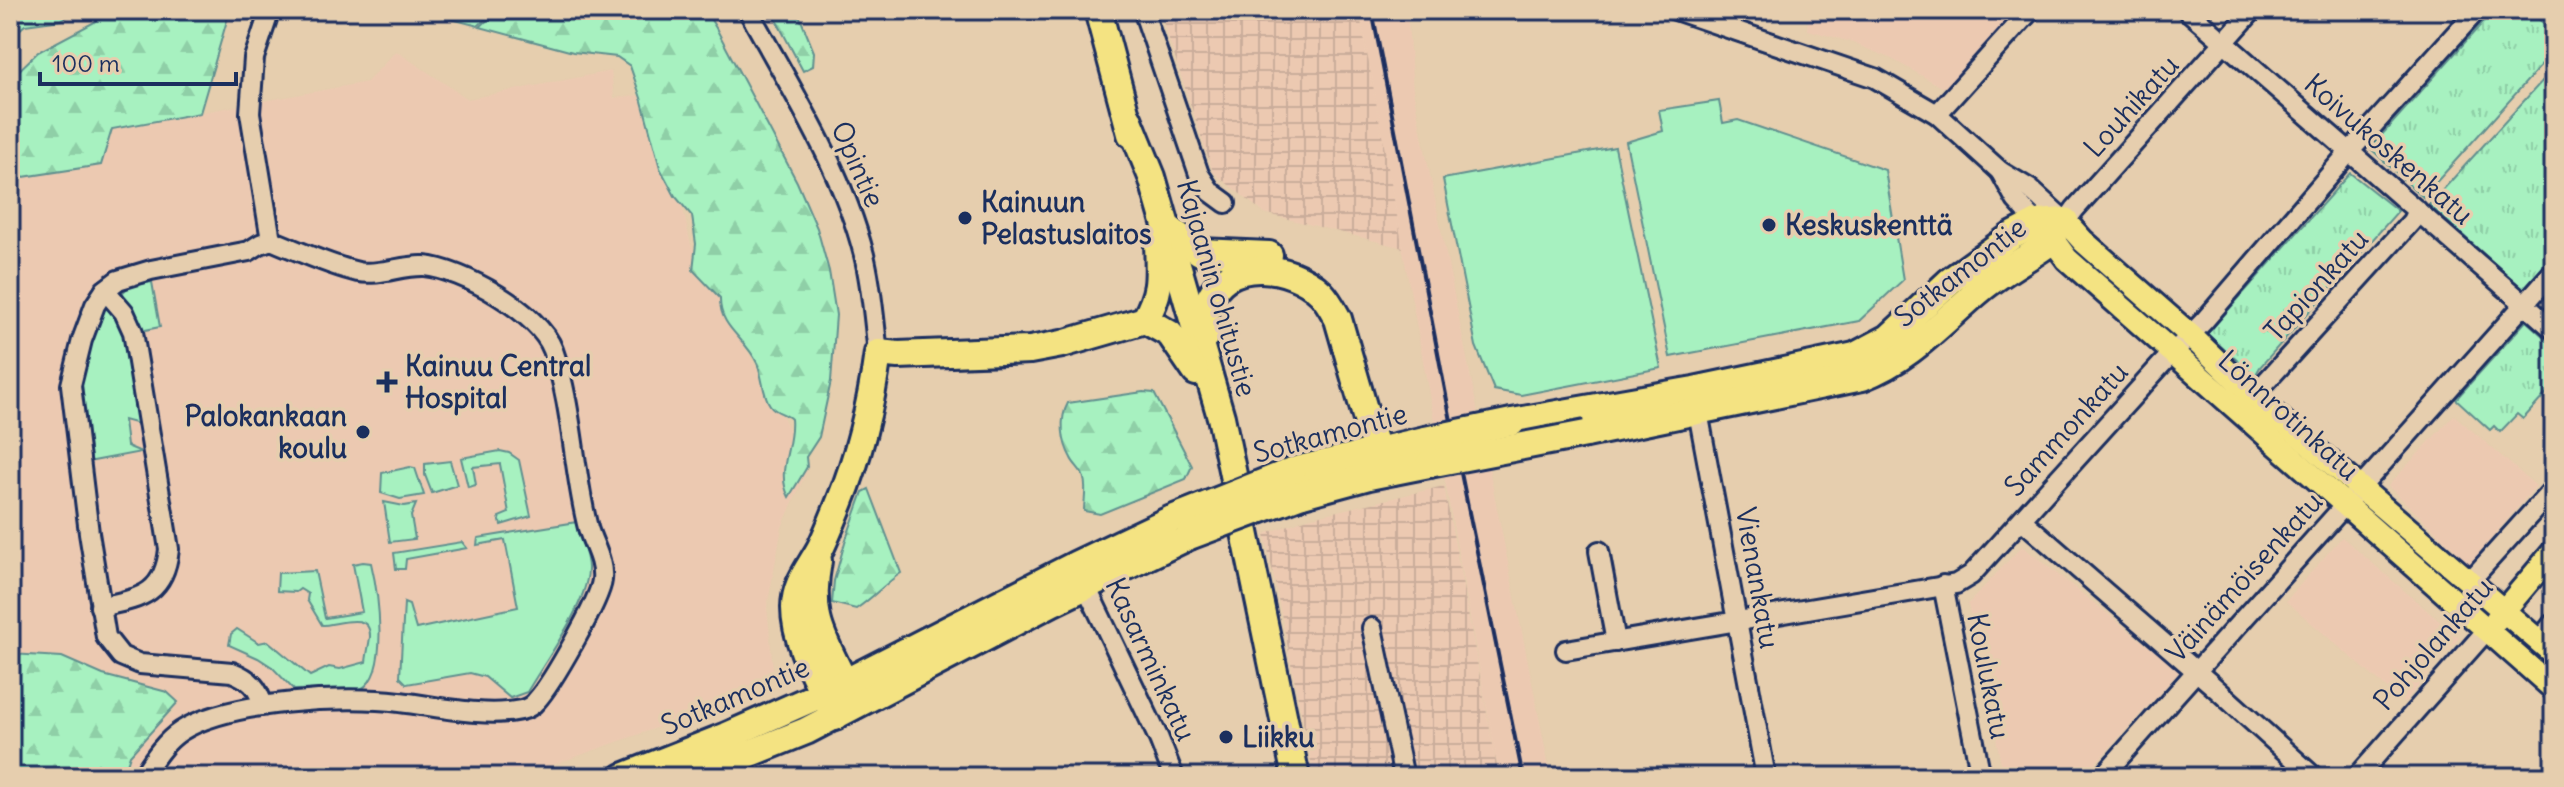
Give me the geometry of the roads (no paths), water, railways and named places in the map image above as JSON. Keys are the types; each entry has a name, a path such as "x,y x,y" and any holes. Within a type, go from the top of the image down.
{"highway":[{"name":"Kajaanin ohitustie","path":"1098,10 1128,118 1140,180 1163,236 1201,366 1221,417 1296,777"},
{"name":"Sotkamontie","path":"691,777 1180,528 1296,483 1388,456 1586,434 1855,356 1889,338 1950,281 2012,236 2052,228"},
{"path":"1138,322 1157,297 1163,236 1200,252 1287,258 1316,271 1333,284 1353,312 1388,456"},
{"path":"1201,366 1205,314 1221,283 1239,272 1262,269 1281,271 1306,282 1327,300 1338,319 1388,456"},
{"path":"840,700 818,630 815,586 821,546 856,461 867,423 878,353 1030,350 1138,322 1163,328 1201,366"},
{"name":"Sotkamontie","path":"1427,452 1512,422 1696,401"},
{"name":"Sotkamontie","path":"623,777 727,736 840,700"}],"main road":[{"name":"Lönnrotinkatu","path":"2052,228 2083,241 2190,335 2487,630 2554,689"},
{"name":"Lönnrotinkatu","path":"2052,228 2067,259 2173,352 2353,498 2469,582 2547,648"},
{"name":"Pohjolankatu","path":"2487,630 2554,551"}],"street":[{"path":"270,10 254,58 250,113 271,240"},
{"name":"Opintie","path":"748,10 826,153 846,199 865,258 878,353"},
{"path":"1143,10 1199,174 1211,192 1226,203"},
{"name":"Lönnrotinkatu","path":"1675,10 1875,78 1937,114 2000,171 2030,189 2052,228"},
{"path":"1937,114 2031,10"},
{"name":"Koivukoskenkatu","path":"2187,10 2554,330"},
{"name":"Louhikatu","path":"2052,228 2253,10"},
{"name":"Sammonkatu","path":"1566,650 1956,584 1971,575 2190,335 2477,10"},
{"name":"Lönnrotinkatu","path":"2000,171 2016,200 2052,228"},
{"name":"Tapionkatu","path":"2253,396 2412,221 2417,210"},
{"path":"142,777 157,754 180,732 209,717 263,706 372,699 485,712 521,711 541,694 598,599 603,579 601,563 589,529 557,361 550,340 514,306 449,270 421,266 361,272 271,240 249,251 118,280 105,290 95,305 71,385 106,637 121,656 140,664 232,672 246,677 255,685 263,706"},
{"name":"Väinämöisenkatu","path":"2102,777 2554,271"},
{"path":"100,607 148,594 163,575 169,549 133,332 124,312 105,290"},
{"name":"Vienankatu","path":"1696,401 1766,777"},
{"name":"Pohjolankatu","path":"2469,582 2554,488"},
{"path":"2022,520 2314,777"},
{"path":"1599,551 1616,642"},
{"name":"Kasarminkatu","path":"1081,576 1174,777"},
{"name":"Koulukatu","path":"1943,585 1981,777"},
{"path":"2547,648 2554,622"},
{"path":"1372,628 1404,777"},
{"name":"Pohjolankatu","path":"2357,777 2487,630"}],"railway":[{"path":"1372,10 1523,777"}],"place":[{"name":"Kainuun Pelastuslaitos","path":"965,218"},
{"name":"Keskuskenttä","path":"1769,225"},
{"name":"Kainuu Central Hospital","path":"387,382"},
{"name":"Palokankaan koulu","path":"363,432"},
{"name":"Liikku","path":"1226,737"}]}
